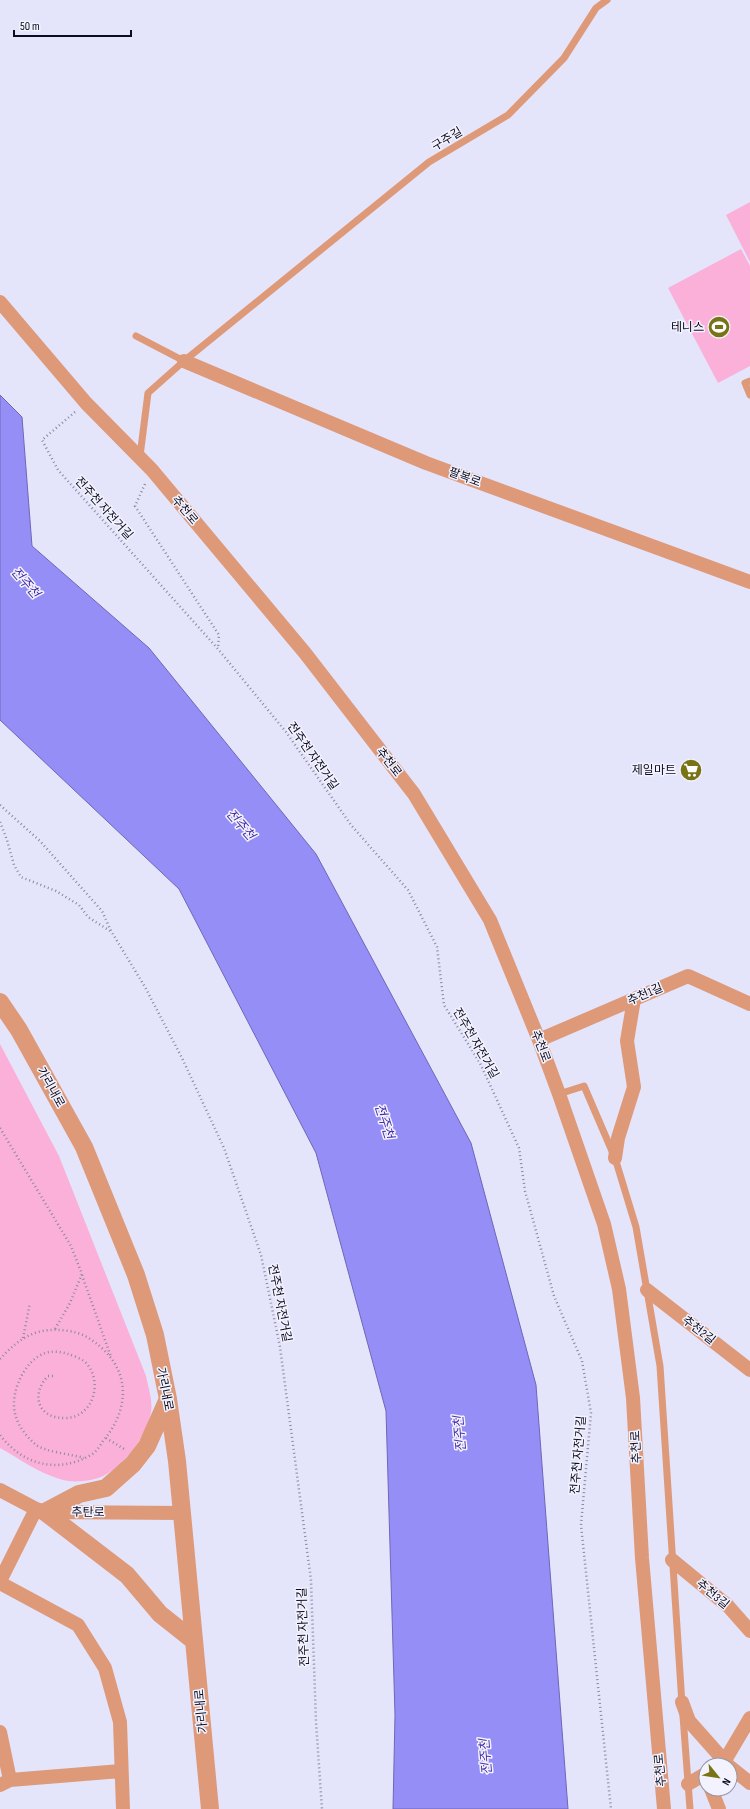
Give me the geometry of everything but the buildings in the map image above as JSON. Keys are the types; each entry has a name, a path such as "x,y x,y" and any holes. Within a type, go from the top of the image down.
{"street":[{"name":"추천로","path":"0,302 86,403 152,470 305,653 414,794 490,920 539,1040 559,1094 604,1224 620,1289 633,1398 642,1558 664,1809"},
{"name":"팔복로","path":"184,361 426,463 750,582"},
{"name":"추천1길","path":"539,1040 688,976 750,1004"},
{"path":"615,1158 618,1138 634,1087 627,1041 634,999"},
{"name":"가리내로","path":"0,1002 19,1030 84,1147 136,1275 154,1335 168,1399 177,1461 210,1809"},
{"name":"추천2길","path":"647,1290 750,1370"},
{"path":"123,1809 120,1722 105,1668 78,1625 0,1582 41,1511 79,1494 106,1488 133,1464 147,1446 168,1399"},
{"name":"추탄로","path":"0,1490 41,1511 181,1513"},
{"path":"41,1511 127,1575 160,1614 194,1641"},
{"name":"추천3길","path":"672,1560 728,1606 750,1630"},
{"path":"682,1702 689,1721 720,1757"},
{"path":"731,1757 750,1718"},
{"path":"0,1732 5,1782 121,1771"},
{"path":"738,1773 750,1782"},
{"path":"688,1784 698,1778"},
{"path":"714,1797 719,1809"}],"lane":[{"name":"구주길","path":"282,283 429,162 508,115 564,58 596,8 607,0"},
{"name":"추천로","path":"152,470 140,456 148,393 184,361 282,283"},
{"path":"136,336 184,361"},
{"path":"750,381 744,383 750,395"},
{"path":"559,1094 584,1086 615,1158 636,1227 660,1366 690,1809"}],"path":[{"name":"전주천 자전거길","path":"86,403 42,440 58,470 218,649 286,732 350,825 408,890 437,947 444,1005 480,1063 519,1148 525,1191 554,1296 582,1361 591,1413 581,1526 611,1809"},
{"path":"152,470 135,506 219,635 218,649"},
{"name":"전주천 자전거길","path":"0,804 40,841 102,911 111,931 145,987 189,1072 224,1148 261,1255 280,1346 311,1580 316,1722 322,1809"},
{"path":"0,822 14,865 21,877 56,891 79,905 88,917 111,931"},
{"path":"0,1128 71,1246 112,1358 121,1377 124,1399 117,1423 93,1454 73,1463 51,1465 28,1460 9,1447 0,1435"},
{"path":"55,1329 70,1303 82,1274"},
{"path":"23,1338 30,1303"},
{"path":"0,1360 13,1345 23,1338 33,1333 55,1329 77,1332 96,1342 112,1358"},
{"path":"53,1376 48,1376 41,1383 38,1396 41,1408 48,1415 58,1419 70,1418 82,1413 92,1401 96,1387 93,1374 86,1362 62,1352 54,1352 38,1356 21,1376 14,1399 16,1416 24,1433 36,1445 54,1452 68,1453 84,1458"}],"shaded area":[{"path":"750,202 750,262 726,215"},
{"name":"테니스","path":"741,249 750,266 750,366 718,383 668,288"},
{"path":"0,1044 59,1156 146,1376 150,1394 151,1412 145,1431 140,1440 113,1470 101,1477 90,1480 63,1480 38,1470 0,1448"}],"water":[{"name":"전주천","path":"0,395 22,417 32,546 149,648 316,854 471,1143 536,1385 568,1809 393,1809 395,1715 386,1411 316,1153 179,889 0,720"}],"place":[{"name":"테니스","path":"719,327"},
{"name":"제일마트","path":"691,770"}]}
